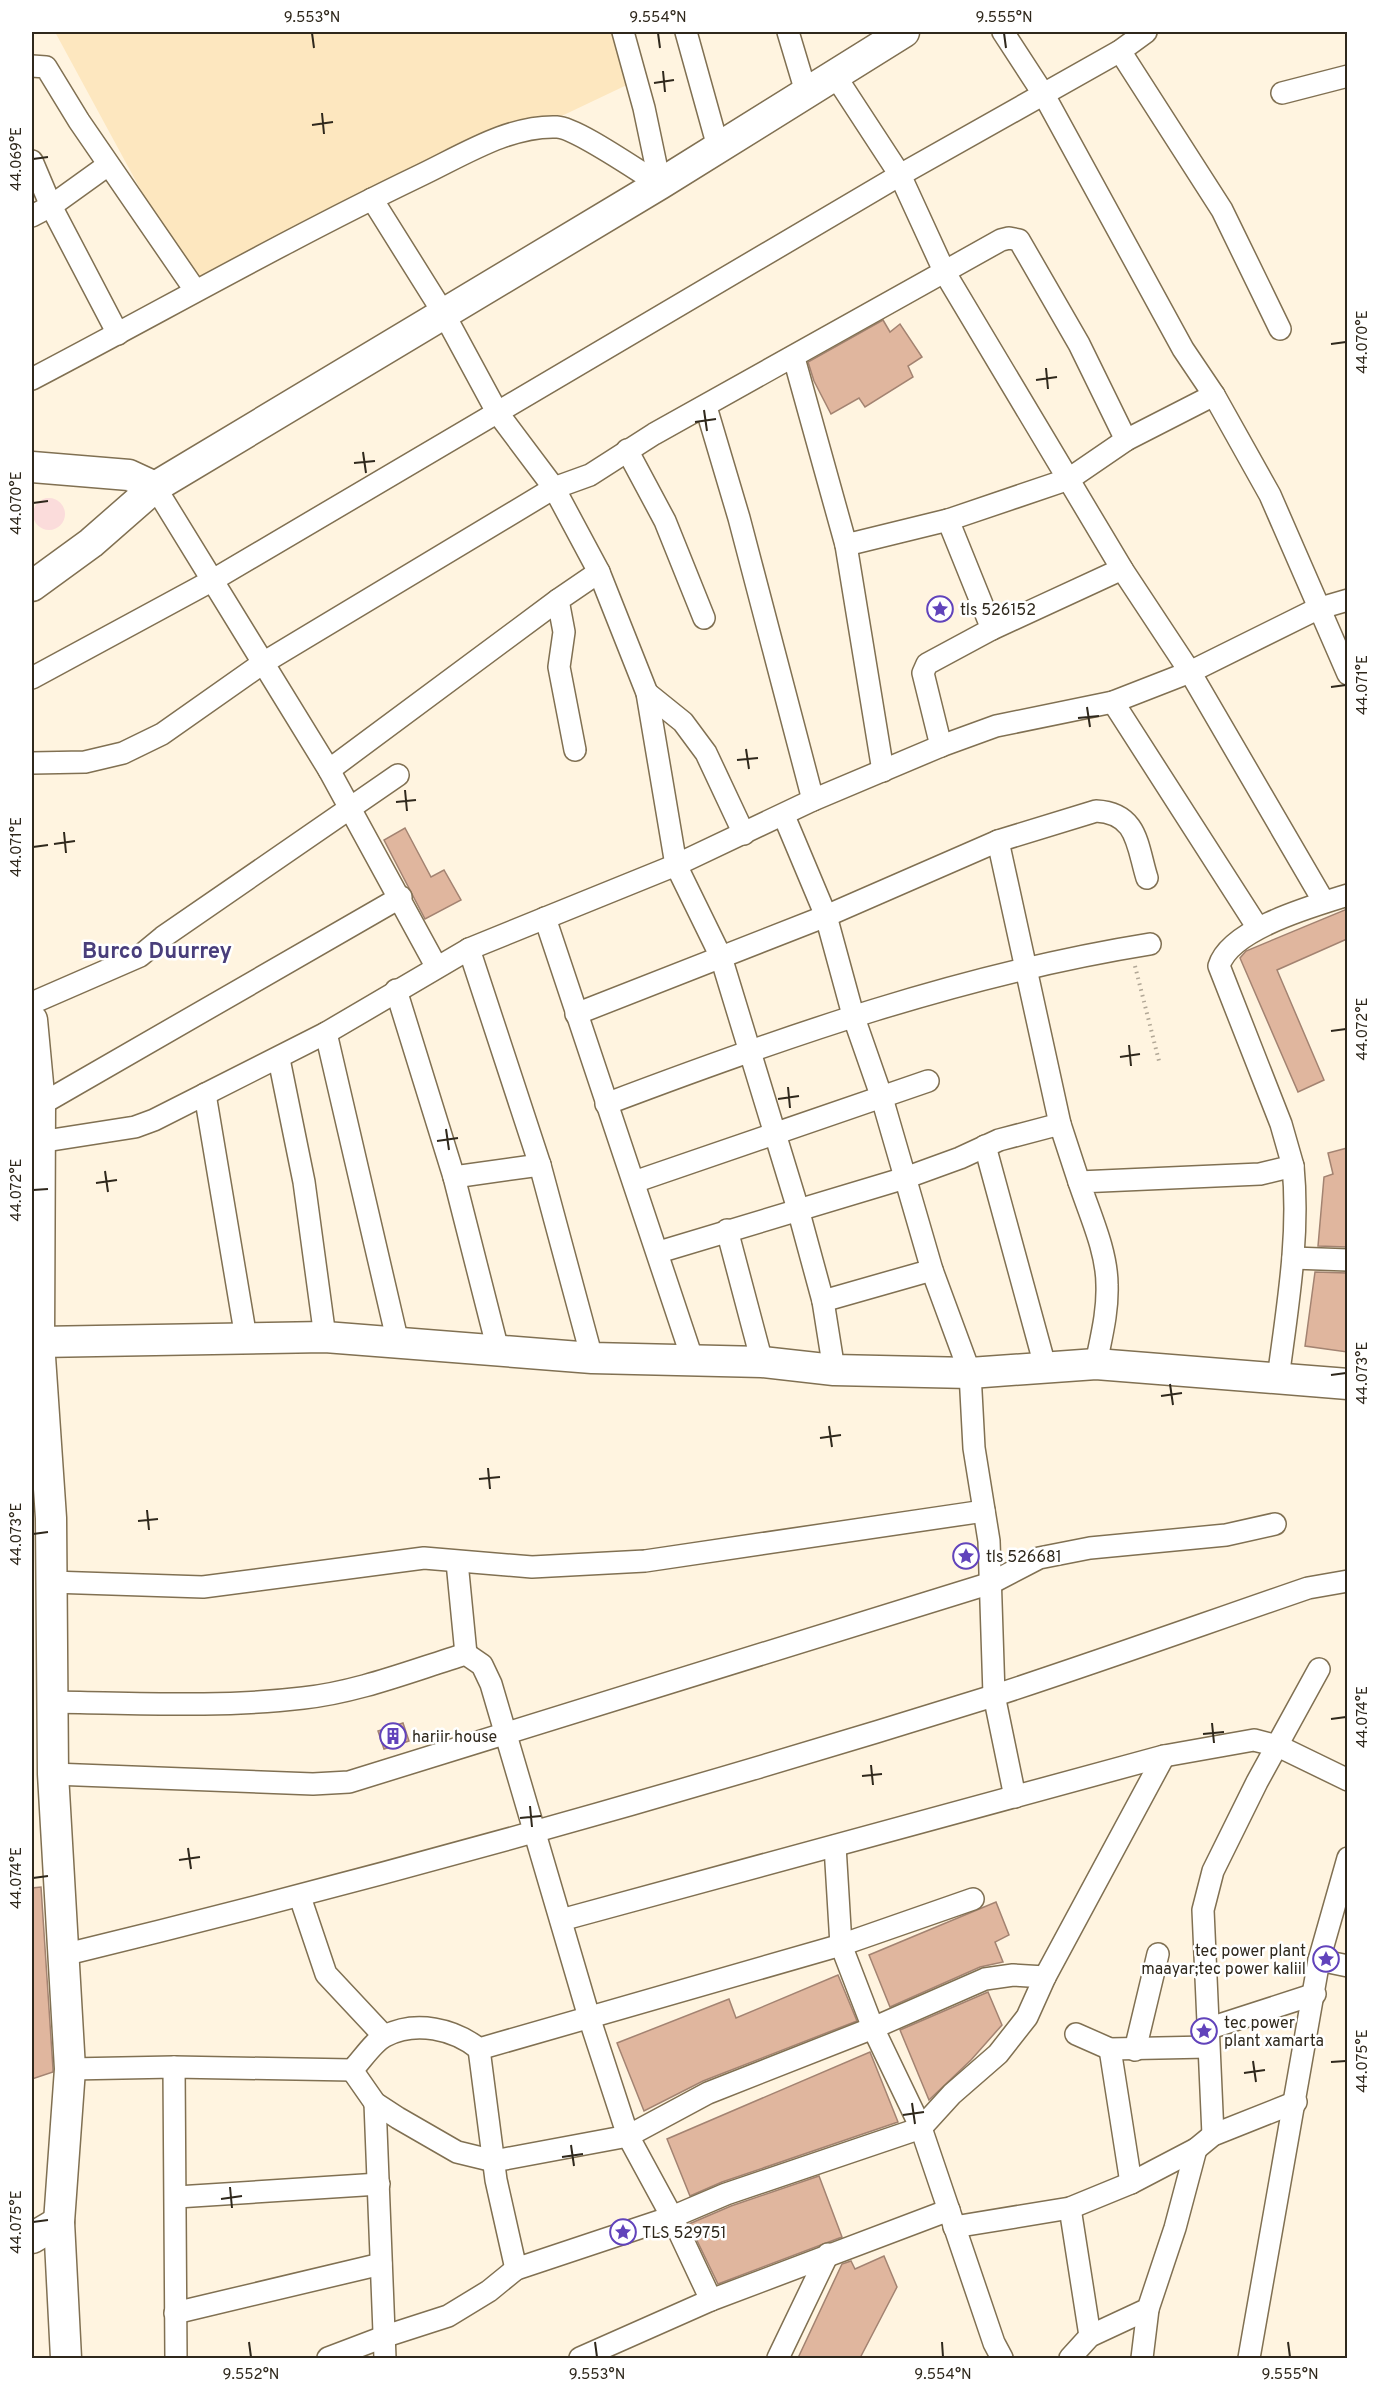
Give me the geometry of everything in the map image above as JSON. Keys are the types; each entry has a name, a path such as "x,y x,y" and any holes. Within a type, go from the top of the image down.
{"main road":[{"path":"32,586 91,543 155,487 660,184 904,32"},
{"path":"32,467 129,475 155,487"},
{"path":"32,1020 40,1105 35,1343 47,1450 51,1518 51,1582 41,1669 51,1702 70,2069 59,2222 66,2358"},
{"path":"35,1343 325,1337 592,1358 762,1362 834,1370 970,1373 1096,1364 1347,1384"},
{"path":"32,2238 59,2222"}],"street":[{"path":"623,32 644,108 660,184"},
{"path":"686,32 718,147"},
{"path":"788,32 806,92"},
{"path":"1003,32 1044,94 1183,349 1214,395 1270,495 1317,609 1347,674"},
{"path":"32,678 213,580 900,175 1120,51 1146,32"},
{"path":"1120,51 1222,210 1280,330"},
{"path":"32,66 46,67 108,165 195,290"},
{"path":"834,75 900,175 945,273 1122,569 1190,672 1324,902"},
{"path":"1282,93 1347,76"},
{"path":"32,379 195,290 372,199 504,136 539,127 560,127 660,184"},
{"path":"32,161 51,206 118,334"},
{"path":"32,216 51,206 108,165"},
{"path":"372,199 444,314 497,412 554,488 599,572 647,693 676,865 721,957 748,1050 776,1134 824,1301 834,1370"},
{"path":"32,763 85,762 123,753 162,734 263,663 554,488 590,475 627,450 1001,240 1009,238 1019,240 1079,344 1126,440"},
{"path":"794,358 846,545 883,771"},
{"path":"846,545 948,520 1069,479 1126,440 1214,395"},
{"path":"706,407 739,518 813,800"},
{"path":"627,450 665,520 704,618"},
{"path":"155,487 329,770 436,966"},
{"path":"948,520 992,629"},
{"path":"941,746 923,668 992,629 1122,569"},
{"path":"329,770 599,572"},
{"path":"558,600 564,632 559,667 575,750"},
{"path":"39,1142 135,1127 279,1059 436,966 469,949 676,865 784,816 813,800 941,746 996,726 1113,702 1190,672 1317,609 1347,600"},
{"path":"647,693 683,722 706,753 744,834"},
{"path":"1113,702 1258,928"},
{"path":"32,1003 140,956 163,937 398,775"},
{"path":"576,1014 826,916 998,841 1096,811 1110,812 1123,817 1132,828 1147,878"},
{"path":"784,816 826,916 853,1016 882,1098 932,1270 970,1373 974,1448 984,1511 991,1583 994,1695 1015,1797"},
{"path":"998,841 1060,1124 1103,1256 1107,1284 1096,1364"},
{"path":"1278,1379 1293,1258 1295,1192 1293,1166 1281,1124 1219,966 1222,954 1258,928 1347,895"},
{"path":"40,1105 400,897"},
{"path":"545,918 693,1361"},
{"path":"606,1104 748,1050 853,1016 1026,968 1140,946"},
{"path":"469,949 540,1165 592,1358"},
{"path":"396,990 454,1177 498,1350"},
{"path":"326,1033 398,1343"},
{"path":"279,1059 304,1182 325,1337"},
{"path":"634,1182 928,1081"},
{"path":"205,1094 246,1338"},
{"path":"658,1252 905,1178 999,1140 1060,1124"},
{"path":"985,1146 1045,1366"},
{"path":"454,1177 540,1165"},
{"path":"1079,1182 1260,1174 1293,1166"},
{"path":"727,1230 762,1362"},
{"path":"1293,1258 1347,1260"},
{"path":"824,1301 932,1270"},
{"path":"51,1582 203,1587 424,1558 532,1567 645,1561 984,1511"},
{"path":"53,1774 313,1784 349,1782 991,1583 1039,1558 1090,1548 1226,1535 1275,1524"},
{"path":"457,1562 466,1654 482,1665 491,1684 589,2017 628,2136 672,2217 711,2300"},
{"path":"63,1955 300,1898 535,1831 994,1695 1308,1588 1347,1581"},
{"path":"51,1702 222,1704 304,1698 355,1689 466,1654"},
{"path":"1142,2358 1148,2309 1205,2142 1208,2038 1203,1910 1213,1871 1257,1782 1319,1669"},
{"path":"561,1920 1164,1756 1250,1740 1278,1746 1347,1780"},
{"path":"328,2358 455,2313 516,2269 672,2217 726,2194 921,2128 952,2094 1014,2036 1028,2017 1046,1977 1164,1756"},
{"path":"835,1846 841,1945 873,2028 921,2128 994,2343 1002,2358"},
{"path":"1249,2358 1315,1994 1319,1960 1347,1858"},
{"path":"300,1898 326,1974 384,2036"},
{"path":"479,2049 841,1945 973,1899"},
{"path":"1135,2050 1158,1954"},
{"path":"1319,1960 1347,1966"},
{"path":"352,2070 375,2103 457,2152 495,2161 628,2136 708,2093 873,2028 985,1979 1013,1975 1046,1977"},
{"path":"1076,2034 1110,2049 1135,2050 1208,2038 1315,1994"},
{"path":"70,2069 174,2067 352,2070 384,2036 410,2029 448,2031 463,2036 479,2049 495,2161 516,2269"},
{"path":"1110,2049 1131,2183"},
{"path":"174,2067 177,2358"},
{"path":"580,2358 711,2300 828,2254 952,2218 1070,2208 1131,2183 1205,2142 1296,2102"},
{"path":"375,2103 386,2336 385,2358"},
{"path":"177,2197 379,2184"},
{"path":"1070,2208 1090,2336"},
{"path":"778,2358 828,2254"},
{"path":"175,2313 381,2264"},
{"path":"1070,2358 1090,2336 1148,2309"}],"path":[{"path":"1140,946 1159,1061"}],"shaded area":[{"path":"55,32 619,32 631,83 195,290"},
{"path":"49,498 60,503 65,514 60,525 49,530 38,525 33,514 38,503"}],"building":[{"path":"883,320 890,332 900,324 922,357 908,366 913,377 865,407 859,398 831,414 814,381 808,362"},
{"path":"405,828 431,877 444,870 461,900 425,919 384,840"},
{"path":"1347,909 1347,939 1277,970 1324,1080 1298,1092 1240,958 1246,951"},
{"path":"1347,1148 1347,1247 1318,1246 1324,1177 1333,1174 1328,1153"},
{"path":"1315,1272 1347,1273 1347,1352 1305,1346"},
{"name":"hariir house","path":"403,1723 409,1741 384,1749 378,1731"},
{"path":"41,1887 53,2072 32,2079 32,1888"},
{"path":"996,1902 1009,1935 995,1942 1003,1962 980,1967 890,2007 869,1955"},
{"path":"838,1975 857,2021 703,2081 644,2111 617,2043 729,1999 736,2018"},
{"path":"988,1992 1002,2025 971,2060 929,2100 900,2030"},
{"path":"870,2052 898,2122 722,2182 690,2196 667,2139"},
{"path":"819,2176 842,2237 718,2284 689,2224 731,2206"},
{"path":"884,2256 897,2287 860,2358 798,2358 842,2264 851,2261 855,2269"}],"place":[{"name":"tls 526152","path":"940,609"},
{"name":"tls 526681","path":"966,1556"},
{"name":"hariir house","path":"393,1736"},
{"name":"tec power plant maayar;tec power kaliil","path":"1326,1959"},
{"name":"tec power plant xamarta","path":"1204,2031"},
{"name":"TLS 529751","path":"623,2232"}],"district":[{"name":"Burco Duurrey","path":"157,950"}]}
